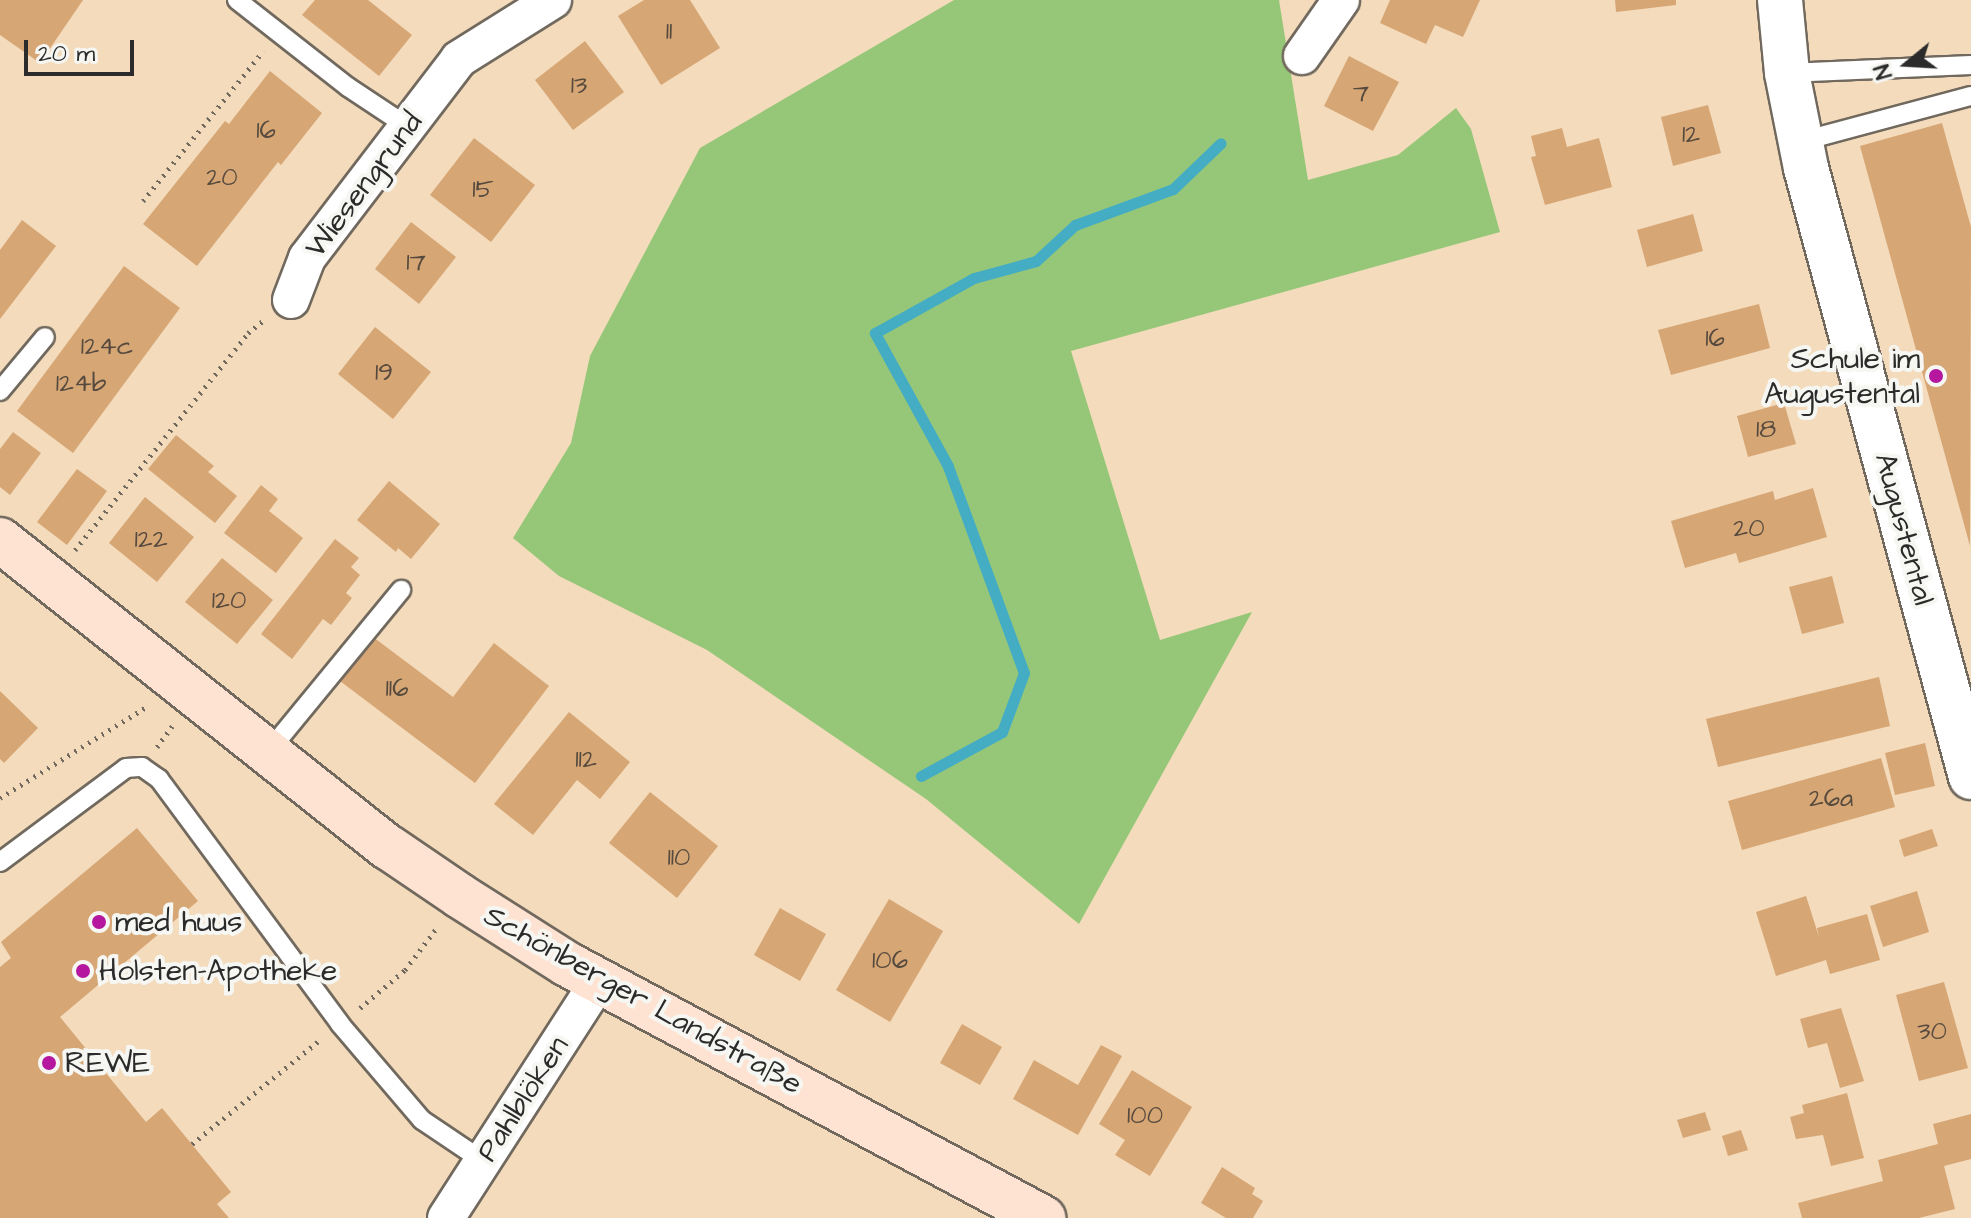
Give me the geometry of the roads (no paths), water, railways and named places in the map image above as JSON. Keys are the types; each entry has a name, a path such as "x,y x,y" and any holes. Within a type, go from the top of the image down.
{"main road":[{"name":"Schönberger Landstraße","path":"0,540 400,855 599,981 1043,1218"}],"street":[{"name":"Wiesengrund","path":"291,300 307,258 459,59 553,0"},
{"path":"1302,56 1341,0"},
{"name":"Augustental","path":"1780,0 1787,73 1799,142 1971,777"},
{"name":"Pahlblöken","path":"446,1218 599,981"}],"lane":[{"path":"237,0 348,87 407,126"},
{"path":"1787,73 1971,65"},
{"path":"1799,142 1971,96"},
{"path":"0,391 45,337"},
{"path":"268,752 401,590"},
{"path":"0,862 126,768 142,767 159,779 340,1024 422,1120 483,1161"}],"waterway":[{"path":"921,776 1002,732 1024,673 948,466 875,333 974,278 1036,261 1075,225 1173,189 1221,143"}],"place":[{"name":"Schule im Augustental","path":"1936,376"},
{"name":"med huus","path":"99,922"},
{"name":"Holsten-Apotheke","path":"83,971"},
{"name":"REWE","path":"49,1063"}]}
